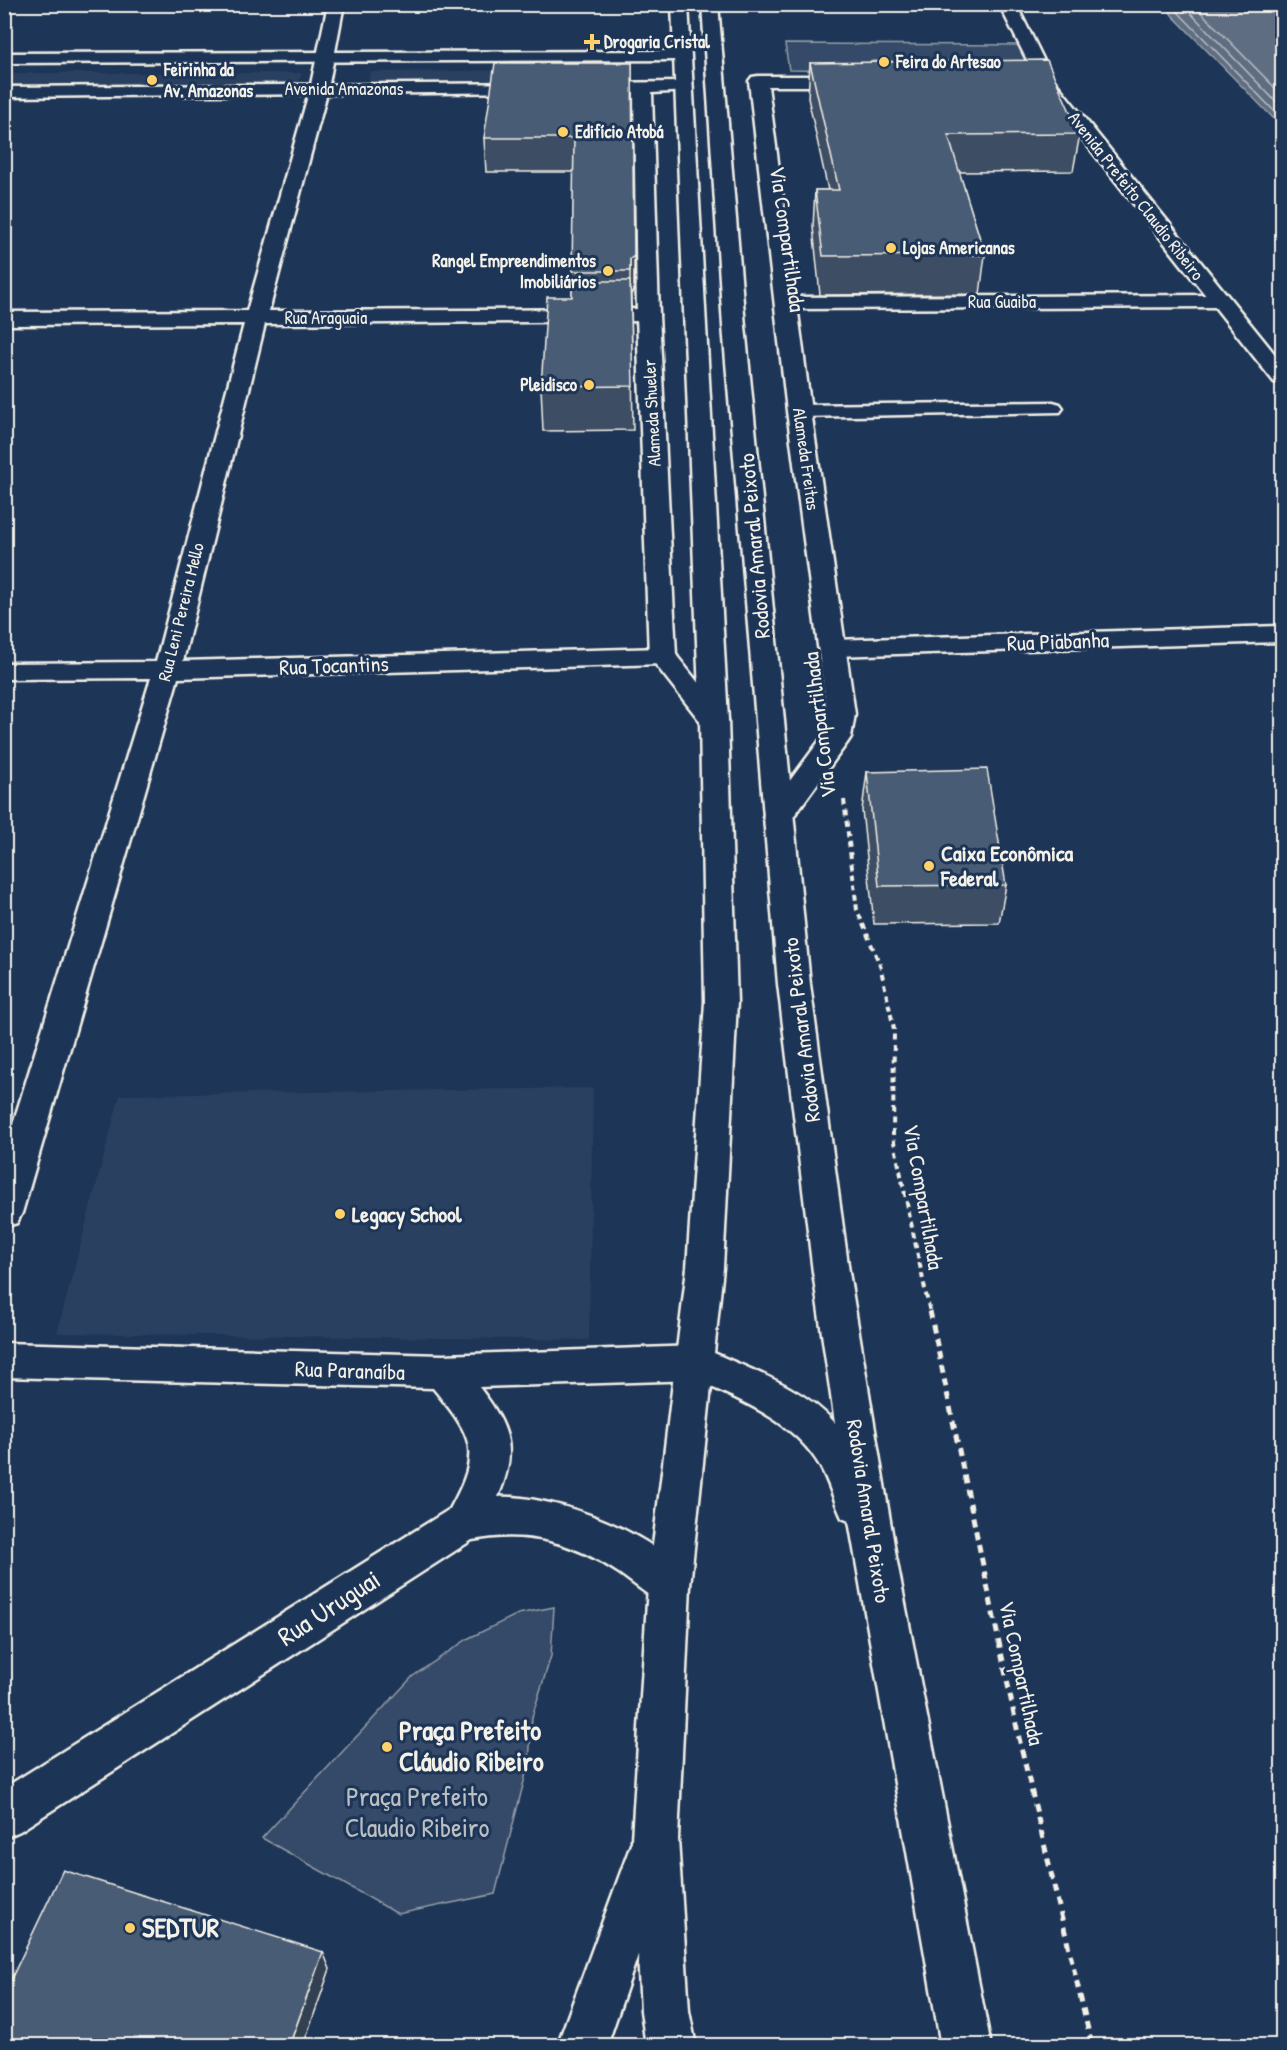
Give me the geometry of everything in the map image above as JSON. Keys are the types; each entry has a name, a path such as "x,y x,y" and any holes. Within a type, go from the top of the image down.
{"main road":[{"name":"Rua Leni Pereira Mello","path":"4,1213 167,670 256,318 319,89 336,4"},
{"name":"Rodovia Amaral Peixoto","path":"671,2046 665,2011 655,1839 669,1587 705,1268 721,1002 714,720 680,4"},
{"name":"Rodovia Amaral Peixoto","path":"710,4 734,326 794,984 831,1272 875,1557 966,2046"},
{"name":"Avenida Prefeito Claudio Ribeiro","path":"1007,4 1045,80 1219,301 1282,377"},
{"name":"Avenida Amazonas","path":"4,58 325,56 682,71"},
{"path":"574,88 644,87 682,71"},
{"path":"1021,80 1045,80"},
{"name":"Alameda Freitas","path":"837,737 841,714 799,411 758,81 866,81"},
{"name":"Alameda Shueler","path":"644,87 648,315 663,656"},
{"name":"Avenida Amazonas","path":"4,92 551,88"},
{"name":"Rua Guaiba","path":"786,303 1219,301"},
{"name":"Rua Araguaia","path":"4,320 648,315"},
{"name":"Rua Piabanha","path":"833,648 1282,634"},
{"path":"663,656 714,720"},
{"name":"Rua Tocantins","path":"4,671 167,670 663,656"},
{"path":"778,817 837,737"},
{"name":"Rua Paranaíba","path":"4,1360 443,1372 696,1363"},
{"path":"696,1363 782,1403 805,1420 829,1446 852,1493 875,1557"},
{"path":"443,1372 469,1404 486,1430 491,1454 489,1475 464,1522"},
{"name":"Rua Uruguai","path":"4,1815 464,1522 509,1515 550,1520 580,1529 618,1549 669,1587"},
{"path":"582,2046 655,1839"}],"lane":[{"path":"799,411 1053,408"}],"path":[{"name":"Via Compartilhada","path":"837,737 857,910 880,965 894,1029 893,1137 1019,1738 1092,2046"}],"shaded area":[{"path":"609,69 611,83 368,84 370,72"},
{"name":"Feirinha da Av. Amazonas","path":"4,73 302,73 296,87 5,88"},
{"name":"Legacy School","path":"593,1088 589,1340 57,1333 120,1095"}],"green space":[{"path":"785,44 1026,45 1034,63 873,61 847,71 789,70"},
{"name":"Praça Prefeito Claudio Ribeiro","path":"554,1607 551,1656 532,1717 529,1762 495,1894 398,1914 262,1838 413,1676 469,1638 518,1614"}],"water":[{"path":"1166,5 1282,5 1282,127 1172,15"}],"building":[{"path":"1047,60 1080,134 948,135 985,255 823,256 815,190 839,190 810,63"},
{"path":"495,63 632,63 634,256 630,259 630,271 572,271 574,138 484,138"},
{"path":"572,281 630,281 633,386 541,387 547,297 572,297"},
{"name":"Caixa Econômica Federal","path":"987,769 1006,885 879,886 867,772"},
{"name":"SEDTUR","path":"63,1870 323,1952 289,2046 4,2046 4,1994"}],"place":[{"name":"Drogaria Cristal","path":"592,42"},
{"name":"Feira do Artesao","path":"884,62"},
{"name":"Feirinha da Av. Amazonas","path":"152,80"},
{"name":"Edifício Atobá","path":"563,132"},
{"name":"Lojas Americanas","path":"891,248"},
{"name":"Rangel Empreendimentos Imobiliários","path":"608,271"},
{"name":"Pleidisco","path":"589,385"},
{"name":"Caixa Econômica Federal","path":"929,866"},
{"name":"Legacy School","path":"340,1214"},
{"name":"Praça Prefeito Cláudio Ribeiro","path":"387,1747"},
{"name":"SEDTUR","path":"130,1928"}]}
